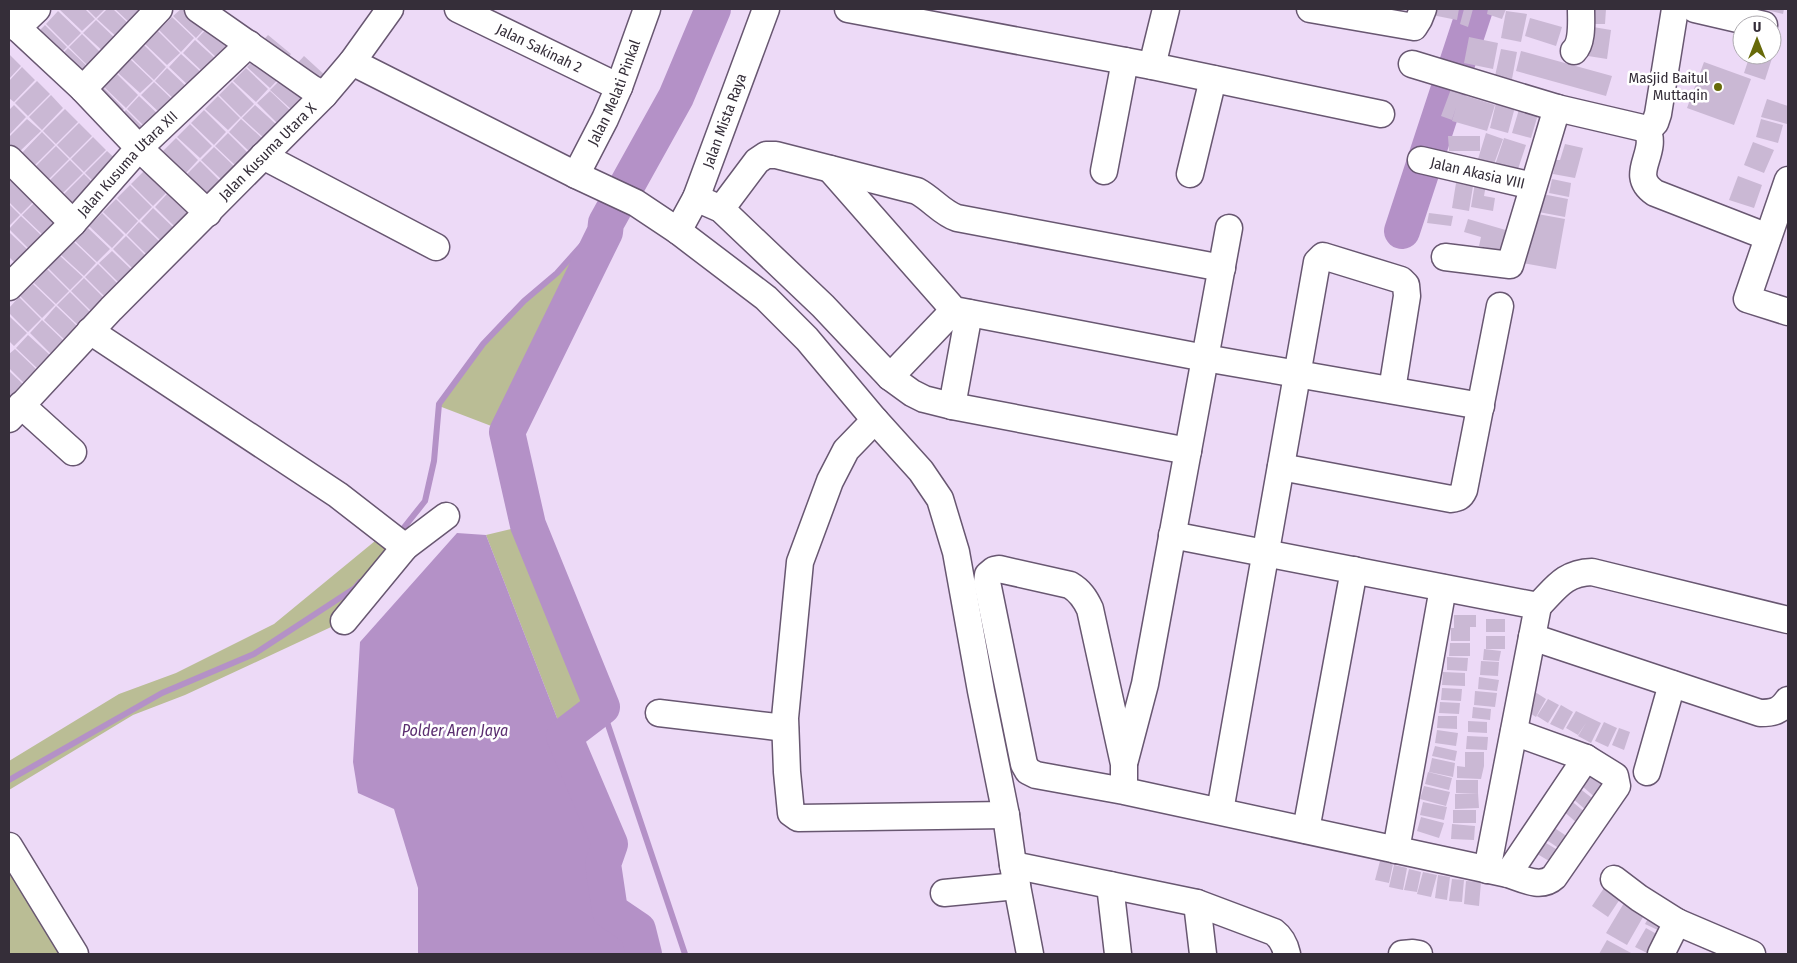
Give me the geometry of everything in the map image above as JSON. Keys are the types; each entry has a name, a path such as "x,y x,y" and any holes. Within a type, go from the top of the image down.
{"street":[{"path":"37,9 13,24 83,88 139,148 208,213"},
{"path":"83,88 159,9"},
{"path":"198,9 311,88 324,95"},
{"name":"Jalan Kusuma Utara X","path":"15,412 160,258 208,213 324,95 352,62 390,9"},
{"name":"Jalan Sakinah 2","path":"458,9 619,87"},
{"name":"Jalan Melati Pinkal","path":"587,179 605,119 619,87 647,9"},
{"name":"Jalan Mista Raya","path":"678,231 696,198 766,9"},
{"path":"848,9 881,12 1381,114"},
{"path":"1152,66 1166,9"},
{"path":"1310,9 1414,27 1423,9"},
{"path":"1574,51 1578,48 1579,42 1581,9"},
{"path":"1647,130 1655,123 1658,114 1675,9"},
{"path":"1695,9 1732,18"},
{"name":"Jalan Kusuma Utara XII","path":"9,287 73,222 139,148 249,44"},
{"path":"352,62 636,203 678,231 766,298 807,339 921,471 940,499 956,552 1006,815 1015,876 1030,954"},
{"path":"1104,171 1125,62"},
{"path":"1412,64 1556,108 1647,130"},
{"path":"1190,174 1213,79"},
{"path":"1445,257 1510,265 1556,108"},
{"path":"1647,130 1651,139 1642,179 1646,187 1655,193 1775,234"},
{"path":"721,209 757,161 766,155 776,154 917,191 950,216 1222,268"},
{"path":"263,156 436,247"},
{"path":"9,159 73,222"},
{"name":"Jalan Akasia VIII","path":"1421,160 1533,186"},
{"path":"830,169 961,312 1205,358 1481,406"},
{"path":"1788,180 1775,234 1748,299 1788,312"},
{"path":"696,198 721,209 823,306 890,377 912,393 924,399 952,406 1188,451"},
{"path":"1124,764 1145,684 1229,228"},
{"path":"1220,811 1319,258 1327,256 1401,280 1406,285 1407,296 1392,390"},
{"path":"1282,467 1451,499 1458,498 1464,490 1500,306"},
{"path":"890,377 961,312"},
{"path":"952,406 961,312"},
{"path":"90,331 350,504 401,545"},
{"path":"15,412 73,452"},
{"path":"875,420 846,450 830,481 800,562 785,718 791,813 798,818 1006,815"},
{"path":"344,620 401,545 446,516"},
{"path":"1172,535 1538,606"},
{"path":"1124,790 1124,764 1090,609 1085,599 1070,584 999,569 994,570 988,575 986,582 1024,764 1028,771 1036,775 1124,790 1497,872 1536,883 1549,881 1554,877 1617,786 1615,776 1586,758 1514,732"},
{"path":"1306,830 1354,570"},
{"path":"1497,872 1514,732 1538,606 1566,579 1578,572 1592,572 1788,620"},
{"path":"1396,850 1443,588"},
{"path":"1532,637 1760,713 1771,713 1781,710 1788,700"},
{"path":"1647,772 1672,684"},
{"path":"658,713 785,728"},
{"path":"1497,872 1586,758"},
{"path":"9,846 75,954"},
{"path":"944,894 1015,876 1110,884 1197,903 1274,932 1280,936 1286,954"},
{"path":"1614,879 1677,922 1752,954"},
{"path":"1110,884 1118,954"},
{"path":"1197,903 1203,954"},
{"path":"1661,954 1677,922"},
{"path":"1402,954 1419,954"}],"green space":[{"path":"604,195 633,204 605,232 507,432 439,406 483,344 524,301 557,273 598,227"},
{"path":"528,525 602,707 564,736 486,535"},
{"path":"384,531 405,547 344,621 185,695 133,715 9,790 9,761 119,694 176,673 274,624 375,541"},
{"path":"9,845 75,954 9,954"}],"water":[{"name":"Polder Aren Jaya","path":"457,533 486,535 564,736 610,844 603,864 610,911 638,930 644,954 418,954 418,888 394,809 358,793 353,762 360,642"}],"building":[{"path":"61,9 85,9 95,19 82,31"},
{"path":"87,9 105,9 96,18"},
{"path":"107,9 113,9 132,27 120,40 97,19"},
{"path":"115,9 141,9 133,26"},
{"path":"181,9 192,9 208,25 196,38 173,16"},
{"path":"1428,9 1459,9 1457,20 1427,14"},
{"path":"1464,9 1473,9 1468,27 1460,24"},
{"path":"1488,9 1506,9 1502,19 1487,14"},
{"path":"1586,9 1606,9 1605,24 1585,24"},
{"path":"1762,9 1784,9 1783,14"},
{"path":"58,11 81,33 68,46 46,24"},
{"path":"1506,11 1527,14 1521,42 1501,38"},
{"path":"172,17 194,38 181,52 159,30"},
{"path":"1530,18 1562,27 1556,46 1525,36"},
{"path":"96,20 118,41 106,54 83,33"},
{"path":"45,25 67,47 54,60 32,38"},
{"path":"209,26 232,48 219,60 197,39"},
{"path":"1593,27 1611,30 1607,59 1588,56"},
{"path":"158,31 180,53 167,65 145,44"},
{"path":"82,34 104,56 91,69 69,47"},
{"path":"268,35 291,54 284,62 261,43"},
{"path":"1469,37 1498,43 1493,69 1464,63"},
{"path":"195,40 218,61 205,74 183,53"},
{"path":"144,45 166,67 154,80 131,58"},
{"path":"68,48 90,69 78,83 55,61"},
{"path":"1501,49 1517,52 1512,79 1495,76"},
{"path":"1521,51 1612,76 1606,96 1516,71"},
{"path":"9,54 21,66 9,79"},
{"path":"181,54 204,75 191,88 169,67"},
{"path":"260,54 282,75 270,88 247,67"},
{"path":"304,56 327,77 315,89 293,68"},
{"path":"130,59 153,81 140,93 117,72"},
{"path":"1704,62 1751,79 1734,125 1687,108"},
{"path":"1747,65 1770,65 1765,80 1744,73"},
{"path":"22,67 35,80 14,102 9,98 9,81"},
{"path":"167,68 190,90 177,102 155,81"},
{"path":"246,68 268,89 256,102 233,81"},
{"path":"116,73 138,95 126,108 103,86"},
{"path":"283,77 306,98 293,111 270,90"},
{"path":"37,81 50,94 28,116 15,103"},
{"path":"154,82 176,103 163,116 141,95"},
{"path":"232,82 254,104 241,117 219,95"},
{"path":"103,87 124,109 114,118 93,96"},
{"path":"1451,89 1461,92 1460,94 1495,105 1487,131 1452,121 1456,107 1452,120 1441,116"},
{"path":"270,91 292,112 279,125 257,103"},
{"path":"51,95 63,108 42,130 29,117"},
{"path":"139,96 162,118 149,131 127,109"},
{"path":"218,96 240,118 228,130 205,109"},
{"path":"1767,99 1788,106 1787,124 1761,117"},
{"path":"1496,103 1515,107 1508,133 1490,128"},
{"path":"14,105 26,117 9,135 9,110"},
{"path":"255,105 278,126 265,139 242,118"},
{"path":"1520,106 1539,111 1531,138 1512,133"},
{"path":"65,109 78,122 56,144 43,131"},
{"path":"126,110 147,131 137,142 116,120"},
{"path":"204,110 226,132 214,145 191,123"},
{"path":"27,119 41,131 18,153 9,143 9,137"},
{"path":"241,119 264,140 251,153 229,132"},
{"path":"1761,119 1783,125 1778,143 1756,137"},
{"path":"79,123 92,136 70,158 57,145"},
{"path":"190,124 212,146 200,158 177,137"},
{"path":"42,132 55,145 33,167 20,155"},
{"path":"228,133 250,155 237,167 215,146"},
{"path":"1486,133 1503,139 1494,164 1478,159"},
{"path":"1448,136 1480,136 1480,151 1449,151"},
{"path":"93,137 106,150 84,172 71,159"},
{"path":"176,138 198,160 186,173 163,151"},
{"path":"1504,138 1526,145 1517,172 1495,165"},
{"path":"1753,142 1774,150 1764,173 1744,165"},
{"path":"1565,144 1583,148 1575,178 1553,174 1556,160 1560,160"},
{"path":"56,146 69,159 47,181 34,168"},
{"path":"214,147 236,168 223,181 201,160"},
{"path":"107,151 120,163 98,186 85,173"},
{"path":"70,160 83,173 61,195 48,182"},
{"path":"200,161 222,183 209,195 187,174"},
{"path":"144,171 166,193 153,206 131,184"},
{"path":"84,174 97,187 75,209 62,196"},
{"path":"1738,176 1762,185 1754,208 1729,200"},
{"path":"12,179 34,201 21,214 9,202 9,183"},
{"path":"1552,179 1571,183 1569,197 1549,193"},
{"path":"1456,183 1473,186 1469,211 1452,208"},
{"path":"1475,183 1486,185 1484,196 1495,198 1493,211 1471,207"},
{"path":"130,185 152,207 139,220 117,198"},
{"path":"1532,192 1568,199 1565,217 1528,210"},
{"path":"167,194 190,216 177,229 155,207"},
{"path":"116,199 138,221 126,234 103,212"},
{"path":"35,202 57,224 45,237 22,215"},
{"path":"9,204 20,215 9,226"},
{"path":"153,208 176,230 163,243 141,221"},
{"path":"102,213 124,235 112,248 89,226"},
{"path":"1429,213 1453,216 1451,226 1427,223"},
{"path":"1532,213 1565,219 1556,269 1523,263"},
{"path":"21,216 44,238 31,251 9,229"},
{"path":"1468,219 1509,231 1504,252 1479,246 1481,237 1464,232"},
{"path":"139,222 162,244 149,257 127,235"},
{"path":"88,228 110,249 97,262 75,241"},
{"path":"9,232 30,252 17,265 9,257"},
{"path":"126,236 148,258 135,271 113,249"},
{"path":"74,242 96,263 84,276 61,255"},
{"path":"112,251 134,272 121,285 99,263"},
{"path":"60,256 83,277 70,290 48,268"},
{"path":"98,264 120,286 107,299 85,277"},
{"path":"47,269 69,291 56,304 34,283"},
{"path":"84,278 106,300 93,313 71,291"},
{"path":"33,284 55,305 42,318 20,296"},
{"path":"70,292 92,314 80,327 57,305"},
{"path":"19,297 41,319 28,332 9,313 9,308"},
{"path":"56,306 79,328 66,341 44,320"},
{"path":"9,316 27,333 14,346 9,341"},
{"path":"42,320 65,342 52,355 30,333"},
{"path":"28,335 51,356 38,369 16,348"},
{"path":"15,349 37,370 24,383 9,368 9,354"},
{"path":"9,371 23,384 10,397 9,396"},
{"path":"1454,615 1476,615 1476,627 1470,627 1470,641 1451,641"},
{"path":"1486,619 1505,619 1505,632 1486,632"},
{"path":"1486,636 1505,636 1505,649 1486,649"},
{"path":"1450,643 1470,643 1470,656 1449,656"},
{"path":"1484,649 1501,651 1499,661 1483,660"},
{"path":"1447,657 1468,658 1467,671 1447,670"},
{"path":"1481,661 1499,662 1498,676 1480,675"},
{"path":"1443,672 1465,673 1465,686 1442,685"},
{"path":"1479,677 1499,680 1497,691 1478,689"},
{"path":"1442,688 1462,689 1461,701 1441,700"},
{"path":"1475,691 1497,693 1495,707 1474,705"},
{"path":"1535,692 1546,699 1536,717 1525,710"},
{"path":"1548,699 1559,705 1548,723 1537,716"},
{"path":"1440,702 1460,703 1459,714 1439,713"},
{"path":"1561,705 1573,712 1563,730 1550,724"},
{"path":"1473,707 1491,709 1490,720 1472,718"},
{"path":"1576,711 1601,723 1591,743 1578,736 1586,723 1578,735 1566,728"},
{"path":"1438,716 1457,716 1457,729 1437,728"},
{"path":"1468,721 1487,722 1487,733 1468,732"},
{"path":"1604,722 1617,728 1608,747 1595,741"},
{"path":"1619,728 1630,732 1624,750 1612,745"},
{"path":"1437,730 1458,733 1456,746 1435,743"},
{"path":"1467,736 1488,737 1487,750 1466,749"},
{"path":"1435,746 1457,751 1455,761 1432,756"},
{"path":"1465,752 1484,752 1484,766 1481,779 1457,778 1457,766 1465,767"},
{"path":"1432,758 1455,763 1453,777 1429,772"},
{"path":"1428,772 1452,778 1449,790 1425,784"},
{"path":"1591,773 1608,788 1598,800 1581,785"},
{"path":"1456,780 1478,780 1478,793 1456,793"},
{"path":"1424,786 1450,792 1446,806 1420,799"},
{"path":"1579,788 1596,801 1587,811 1571,797"},
{"path":"1478,793 1479,808 1455,809 1455,794"},
{"path":"1569,799 1586,813 1577,823 1561,809"},
{"path":"1423,802 1447,807 1444,820 1420,815"},
{"path":"1453,810 1476,810 1476,823 1453,823"},
{"path":"1421,817 1444,823 1439,838 1417,831"},
{"path":"1452,824 1475,826 1474,840 1451,839"},
{"path":"1550,825 1571,839 1563,851 1542,837"},
{"path":"1541,840 1561,852 1554,864 1534,852"},
{"path":"1380,861 1393,864 1389,883 1375,880"},
{"path":"1394,865 1407,868 1403,890 1389,887"},
{"path":"1409,869 1421,872 1417,892 1404,890"},
{"path":"1423,872 1437,875 1431,897 1417,894"},
{"path":"1438,875 1450,877 1447,900 1435,898"},
{"path":"1452,879 1464,880 1462,902 1449,901"},
{"path":"1466,881 1481,882 1479,906 1464,904"},
{"path":"1606,885 1622,896 1608,917 1592,906"},
{"path":"1627,898 1647,910 1627,945 1606,933"},
{"path":"1651,913 1667,920 1662,932 1645,924"},
{"path":"1646,928 1660,936 1649,954 1635,947"},
{"path":"1607,940 1633,954 1599,954"}],"waterway":[{"path":"644,954 638,930 610,911 603,864 610,844 564,736 602,707 528,525 507,432 605,232 606,223 676,97 713,9"},
{"path":"1402,231 1475,9"},
{"path":"398,535 425,501 434,461 439,404 483,344 524,301 557,273 598,227 606,223 605,232 507,432 528,525 602,707 685,954"},
{"path":"9,780 162,693 254,654 355,588 360,582"}],"place":[{"name":"Masjid Baitul Muttaqin","path":"1718,87"}]}
